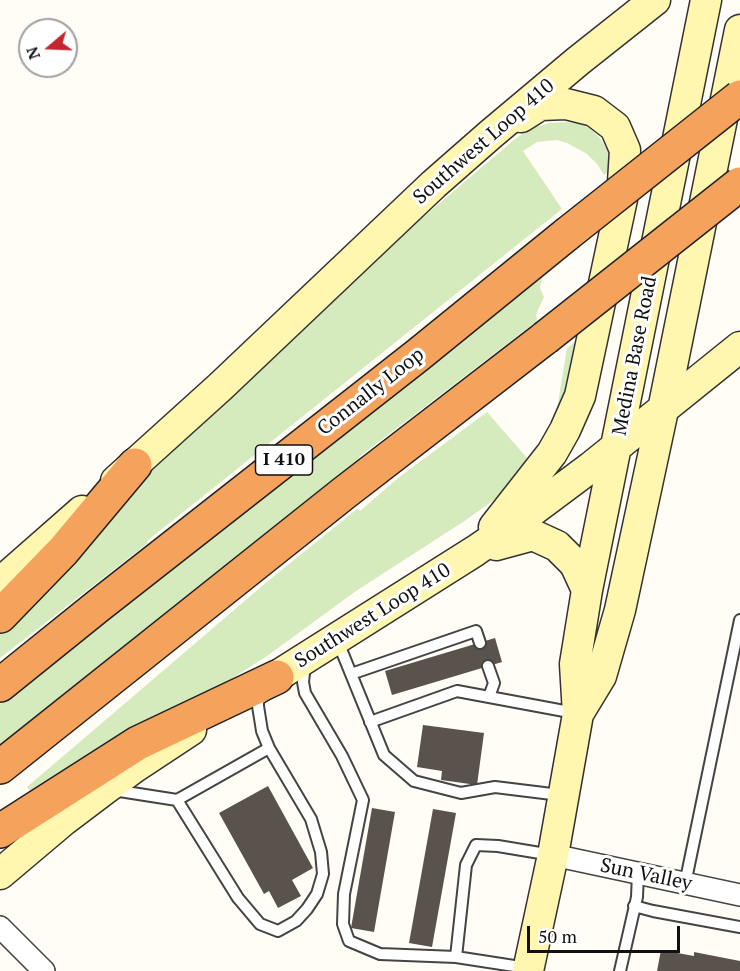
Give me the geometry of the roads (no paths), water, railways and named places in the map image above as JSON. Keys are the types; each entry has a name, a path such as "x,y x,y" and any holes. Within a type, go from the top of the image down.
{"highway":[{"name":"Connally Loop","path":"0,685 410,362 740,97"},
{"path":"0,767 344,493 740,184"},
{"path":"0,616 63,551 135,465"},
{"path":"0,831 138,743 277,677"}],"main road":[{"name":"Southwest Loop 410","path":"0,584 220,387 434,184 578,61 655,0"},
{"name":"Medina Base Road","path":"528,969 553,855 578,714 575,664 587,590 706,0"},
{"name":"Medina Base Road","path":"578,714 601,676 620,610 740,30"},
{"path":"476,551 552,453 580,396 622,199 625,150 615,128 594,111 566,104 540,105 491,134"},
{"name":"Southwest Loop 410","path":"0,874 64,820 185,734 476,551 617,446 740,347"},
{"path":"476,551 532,535 557,546 575,564 587,590"}],"street":[{"name":"Sun Valley","path":"553,855 740,895"},
{"path":"0,927 44,971"}],"lane":[{"path":"686,884 740,620"},
{"path":"351,674 476,631 480,643"},
{"path":"337,639 384,755 414,782 461,793 495,786 564,796"},
{"path":"306,658 303,677 305,693 342,756 363,800 344,894 343,924 349,941 380,954 456,957 528,969"},
{"path":"488,666 494,683 489,697"},
{"path":"177,800 238,898 260,924 278,931 296,921 308,909 323,874 321,852 311,819 269,748 260,725 258,706 261,693 277,677"},
{"path":"370,722 456,691 578,714"},
{"path":"105,789 177,800 269,748"},
{"path":"456,957 466,865 476,845 498,846 553,855"},
{"path":"620,971 637,897 638,873"},
{"path":"634,906 740,927"}]}
